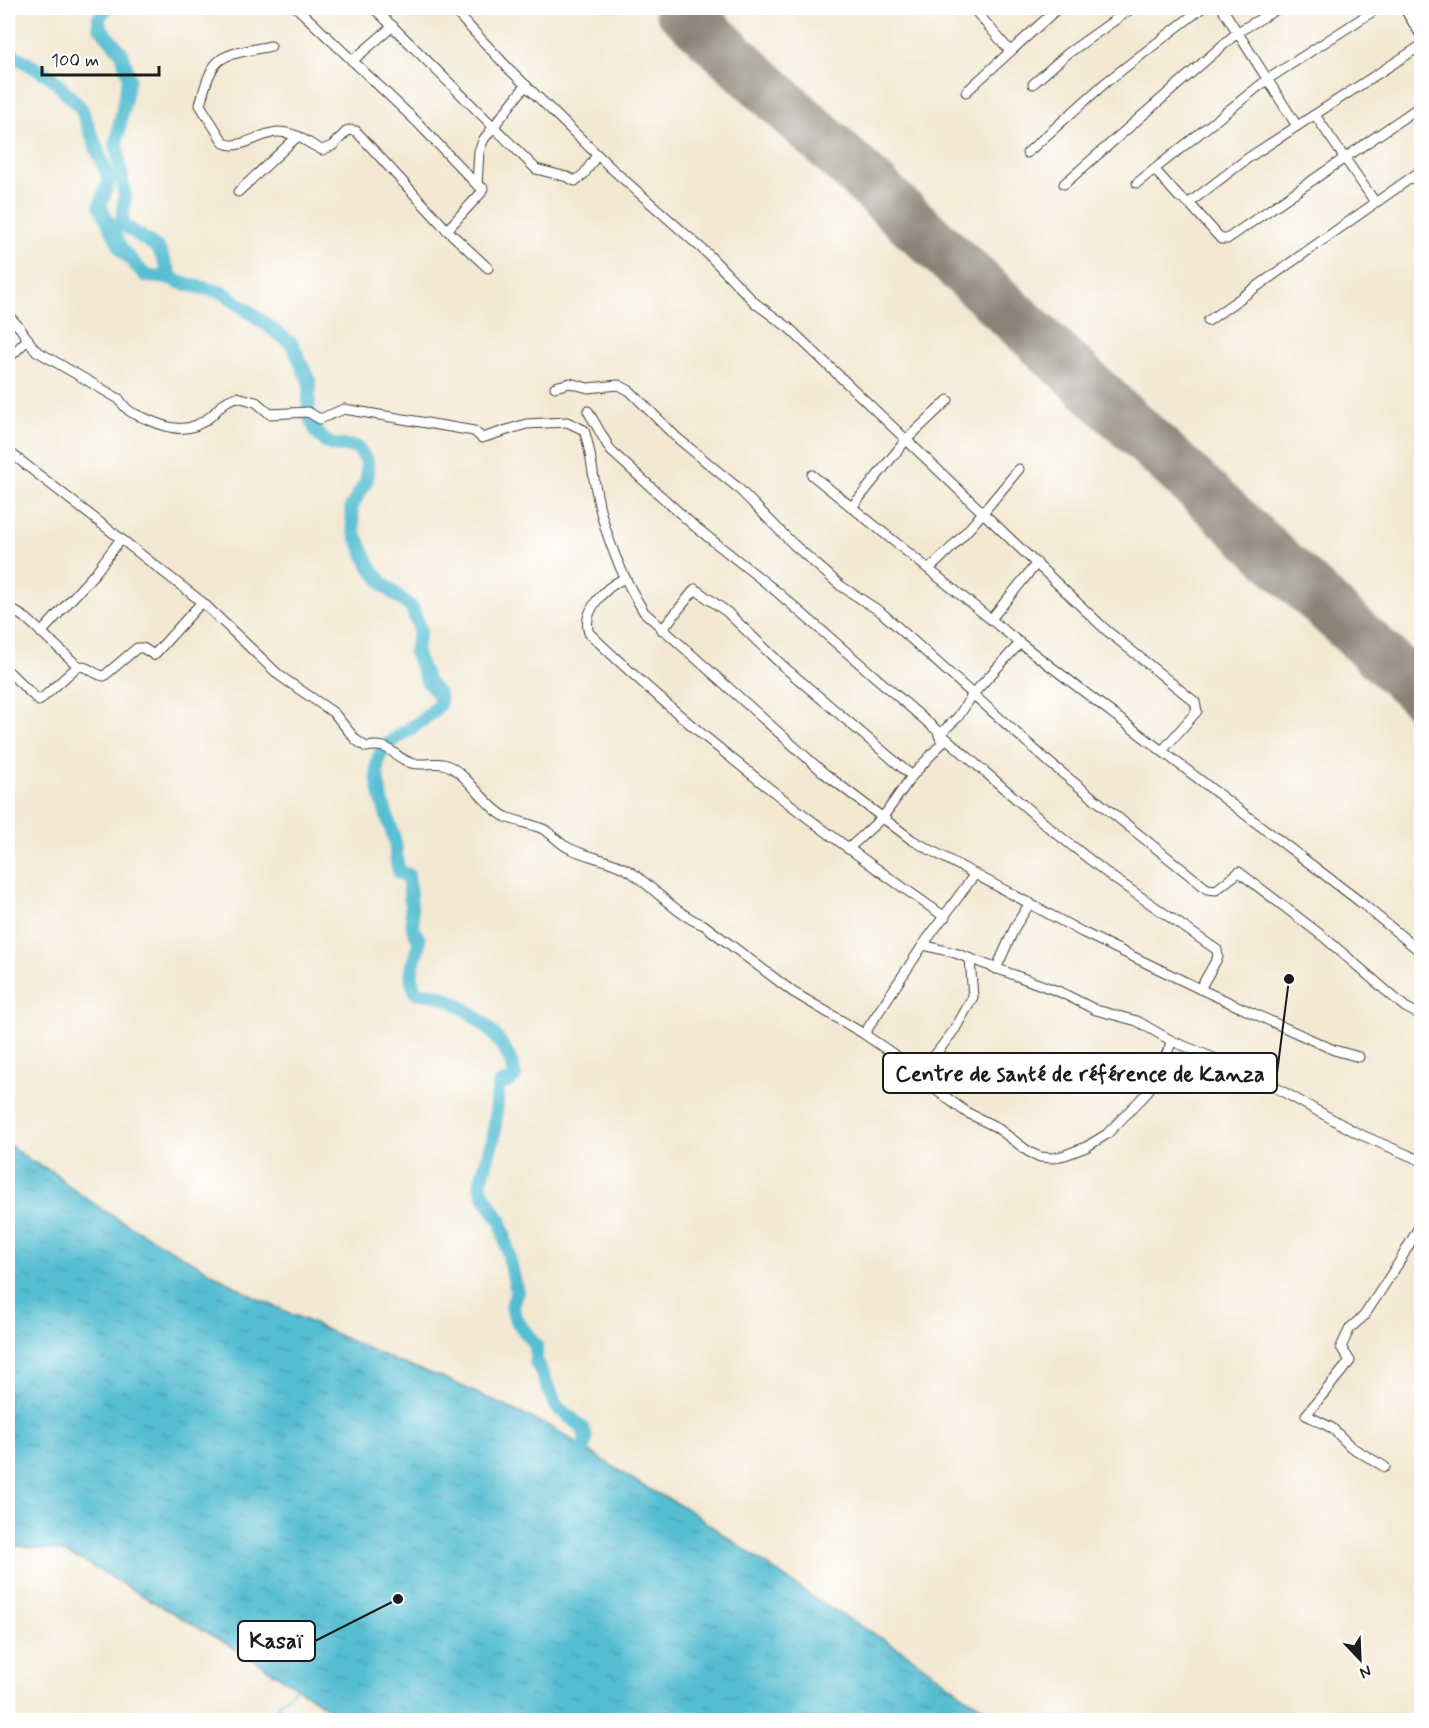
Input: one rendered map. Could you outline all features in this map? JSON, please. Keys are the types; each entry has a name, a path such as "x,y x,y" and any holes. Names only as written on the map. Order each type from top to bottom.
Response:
{"street":[{"path":"297,8 417,122 477,185 483,188 447,230"},
{"path":"374,8 542,173 567,177 574,181 584,174 597,155"},
{"path":"452,8 597,155 709,255 755,303 789,328 1106,630 1195,702 1197,711 1162,751"},
{"path":"973,8 1009,50"},
{"path":"966,92 1009,50 1058,8"},
{"path":"1033,84 1067,54 1132,8"},
{"path":"1028,153 1105,83 1202,8"},
{"path":"1222,8 1297,126"},
{"path":"1064,184 1147,109 1238,32 1279,8"},
{"path":"1137,183 1268,79 1378,8"},
{"path":"1404,8 1422,37"},
{"path":"352,62 393,26"},
{"path":"1189,203 1225,174 1422,45"},
{"path":"271,46 219,59 208,75 201,105 227,146 271,132 298,136 322,150 332,146 348,130 356,131 447,230 488,268"},
{"path":"477,185 479,151 494,125 526,84"},
{"path":"1155,170 1221,239 1227,239 1344,156 1422,105"},
{"path":"1315,115 1375,202"},
{"path":"238,192 298,136"},
{"path":"1208,321 1422,170"},
{"path":"8,315 35,351 119,399 127,412 171,429 190,428 212,415 218,405 237,397 256,402 270,414 308,412 320,419 344,409 474,431 483,438 526,424 567,422 584,430 591,449 596,490 607,539 623,579 644,612 824,773 912,840 975,874 1200,989 1334,1050 1359,1057"},
{"path":"8,359 28,339"},
{"path":"555,387 570,383 588,388 619,385 630,391 676,437 737,487 793,544 841,586 881,612 1051,764 1207,889 1216,890 1239,872 1325,938 1406,1007 1422,1016"},
{"path":"852,507 906,440 948,400"},
{"path":"588,411 610,451 637,477 793,606 939,735 1086,857 1217,951 1218,957 1200,989"},
{"path":"8,451 202,602 280,676 334,713 356,740 366,747 380,745 394,750 409,762 444,764 470,783 479,795 505,816 544,830 567,847 618,864 665,897 688,919 704,925 793,992 864,1034 921,1073 936,1090 966,1112 996,1127 1029,1152 1053,1158 1086,1147 1107,1134 1133,1108 1156,1079 1172,1041"},
{"path":"929,569 963,539 981,512 1019,470"},
{"path":"813,475 1020,643 1359,901 1422,953"},
{"path":"41,633 96,573 120,540"},
{"path":"991,619 1037,563"},
{"path":"623,579 607,586 593,607 587,623 589,633 662,701 848,849 945,917"},
{"path":"662,630 695,589 700,595 727,612 783,666 826,700 912,776"},
{"path":"8,607 27,619 78,666 87,666 97,674 104,676 137,648 142,648 154,655 202,602"},
{"path":"939,735 968,705 973,694 1020,643"},
{"path":"8,671 39,701 78,666"},
{"path":"848,849 883,817 912,776 942,742 939,735"},
{"path":"864,1034 922,945 975,874"},
{"path":"996,969 1016,925 1030,903"},
{"path":"922,945 1060,992 1096,1010 1137,1021 1172,1041 1216,1057 1357,1133 1422,1161"},
{"path":"921,1073 955,1029 973,997 970,960"},
{"path":"1385,1467 1351,1447 1332,1428 1306,1415 1350,1362 1341,1347 1350,1328 1364,1316 1422,1222"}],"water":[{"path":"8,1144 34,1163 54,1172 67,1185 111,1215 254,1297 398,1362 444,1378 553,1428 643,1486 684,1507 814,1598 909,1655 969,1699 1007,1720 344,1720 282,1677 87,1563 60,1551 8,1545"}],"waterway":[{"path":"106,8 99,18 99,26 122,53 129,77 116,144 125,197 122,219 125,226 158,248 172,278 178,282 224,293 292,344 310,383 308,412 316,432 333,445 357,447 367,461 367,480 351,507 354,531 370,567 385,586 412,608 420,630 415,652 427,681 439,695 440,702 423,720 387,745 380,754 377,765 377,778 395,842 398,869 400,873 408,875 413,928 419,940 412,973 413,985 416,992 440,996 465,1009 497,1038 511,1063 515,1076 510,1081 500,1084 498,1089 494,1136 480,1184 485,1198 501,1222 517,1292 512,1306 516,1320 536,1346 536,1361 557,1407 582,1427 586,1438 580,1463"},
{"path":"8,52 51,77 81,108 109,180 100,206 122,250 146,276 172,278"},
{"path":"278,1720 279,1703 300,1685"}],"runway":[{"path":"680,8 1422,694"}],"place":[{"name":"Centre de santé de référence de Kanza","path":"1289,979"},
{"name":"Kasaï","path":"398,1599"}]}
